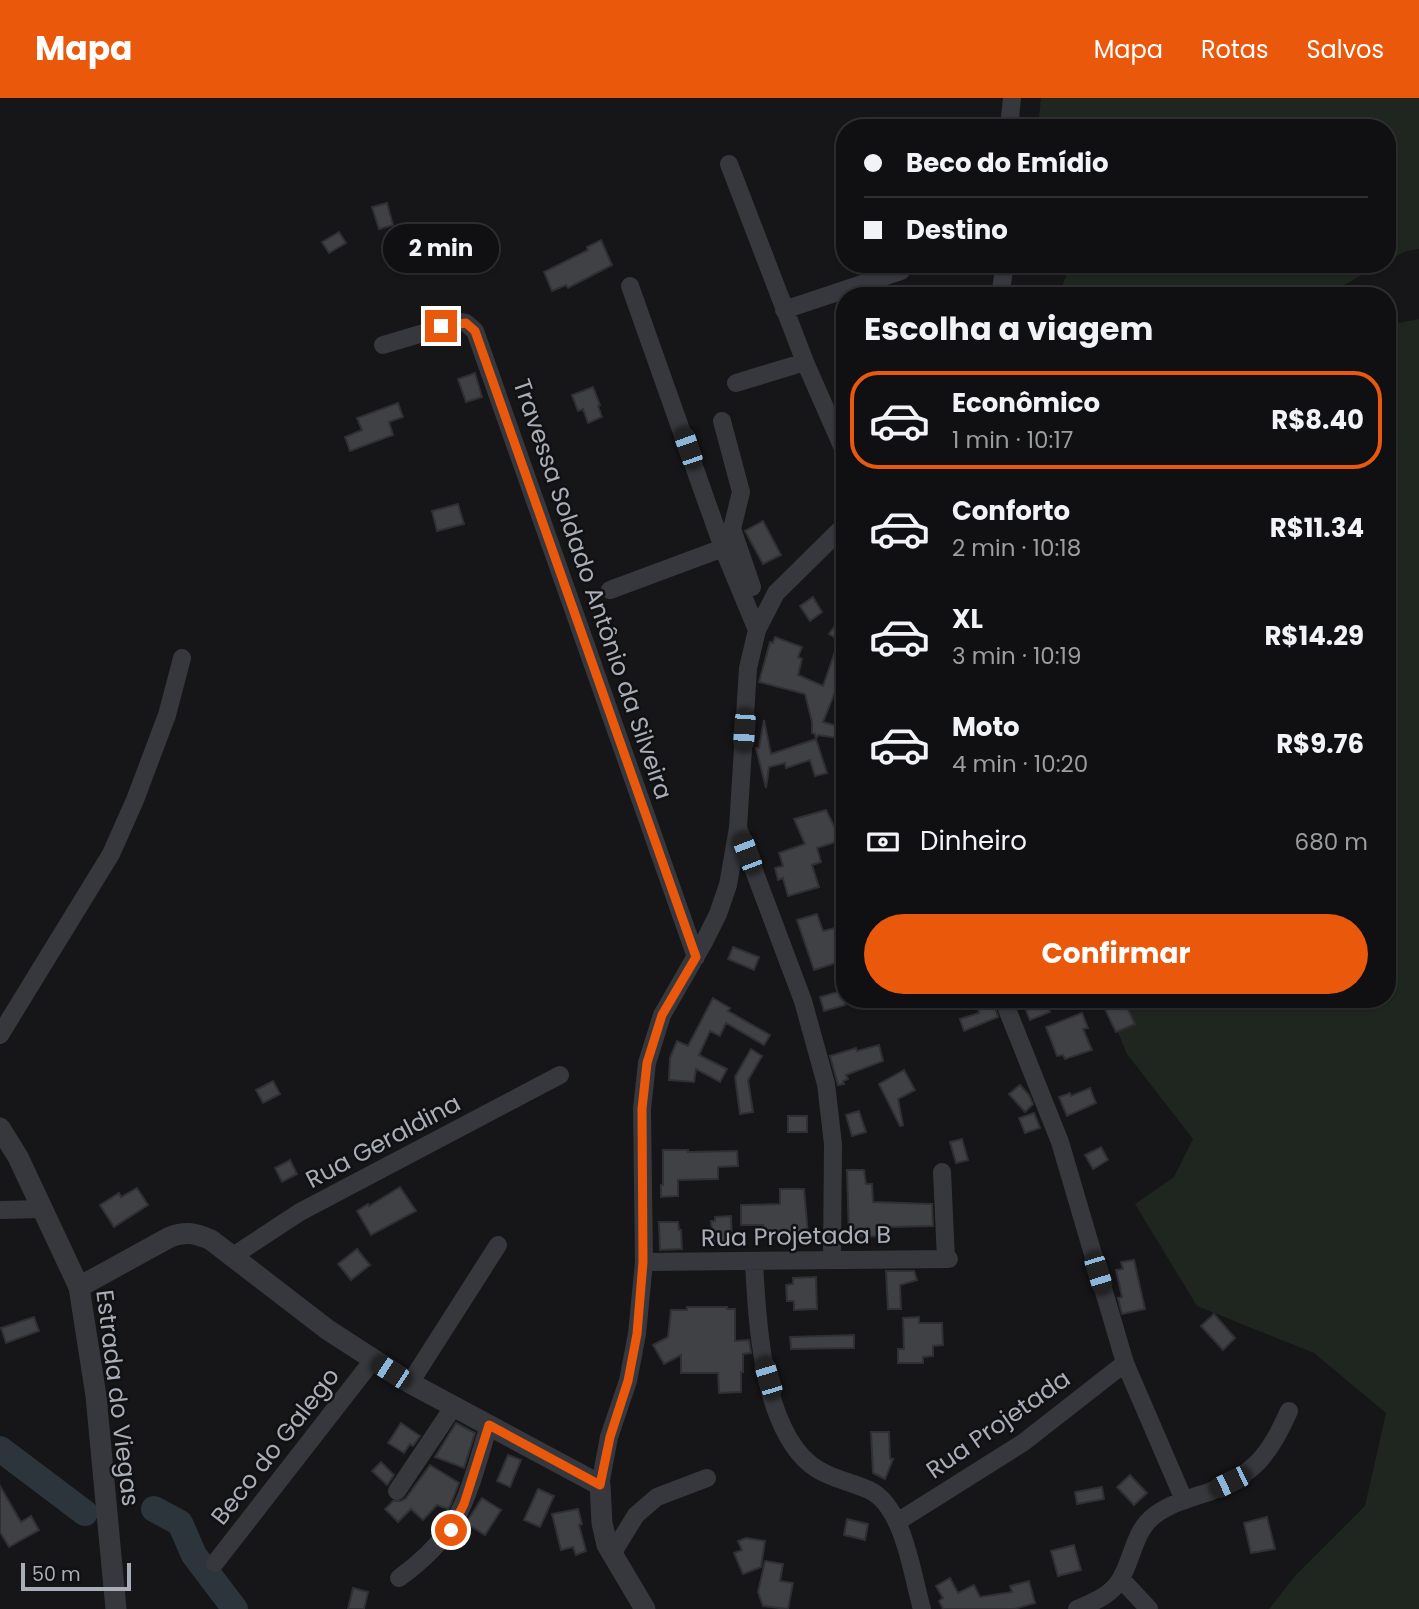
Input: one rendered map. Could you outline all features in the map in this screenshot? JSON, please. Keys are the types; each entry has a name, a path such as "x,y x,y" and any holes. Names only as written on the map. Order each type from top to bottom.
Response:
{"street":[{"path":"1010,119 1012,98"},
{"path":"729,164 784,310 836,433"},
{"path":"853,287 895,273"},
{"path":"630,286 723,548 760,623"},
{"path":"784,310 836,293"},
{"name":"Travessa Soldado Antônio da Silveira","path":"383,345 460,322 466,323 475,331 696,957"},
{"path":"736,383 805,362"},
{"path":"722,421 741,492 732,529 760,623"},
{"path":"645,1609 612,1554 604,1533 600,1485 610,1437 628,1381 637,1334 643,1262 642,1109 647,1063 662,1015 718,914 728,885 738,828 748,668 760,623 776,593 836,534"},
{"path":"610,590 723,548"},
{"path":"0,1035 111,854 167,715 181,658"},
{"path":"738,828 803,1001 827,1084 833,1144 832,1260"},
{"path":"1007,1008 1060,1142 1125,1363 1184,1500"},
{"name":"Rua Geraldina","path":"233,1256 300,1212 560,1075"},
{"name":"Estrada do Viegas","path":"0,1128 18,1157 79,1287 96,1396 116,1609"},
{"name":"Rua Projetada B","path":"643,1262 947,1259 942,1172"},
{"path":"0,1210 43,1209"},
{"path":"79,1287 170,1237 184,1232 196,1233 211,1240 328,1330 373,1360 410,1383 600,1485"},
{"path":"410,1383 498,1245"},
{"path":"754,1262 762,1358 780,1418 794,1445 810,1464 827,1475 870,1491 890,1507 897,1522 922,1609"},
{"name":"Beco do Galego","path":"215,1563 373,1360"},
{"name":"Rua Projetada","path":"897,1522 1024,1442 1125,1363"},
{"path":"397,1491 454,1406"},
{"path":"1077,1609 1104,1597 1121,1579 1144,1527 1155,1515 1249,1472 1264,1458 1289,1412"},
{"path":"399,1578 424,1560 451,1530 464,1504 489,1425"},
{"path":"612,1554 636,1515 657,1497 707,1478"},
{"path":"1121,1579 1149,1609"}],"shaded area":[{"path":"1041,98 1419,98 1419,249 1406,251 1396,257 1396,119 1039,119"},
{"path":"1067,273 1365,273 1341,287 1062,287"},
{"path":"1419,319 1419,1609 1269,1609 1295,1576 1365,1506 1386,1413 1314,1353 1197,1306 1135,1204 1174,1177 1193,1139 1127,1054 1108,1008 1396,1008 1396,323"}],"building":[{"path":"387,203 393,225 379,229 372,207"},
{"path":"339,232 346,243 329,253 322,242"},
{"path":"601,240 612,265 568,288 566,285 552,291 544,272 588,250 587,247"},
{"path":"475,373 482,397 466,402 458,379"},
{"path":"593,387 602,417 588,423 583,409 578,411 572,395"},
{"path":"398,403 403,417 389,422 393,435 350,451 345,437 362,430 357,418"},
{"path":"458,504 464,524 437,531 432,511"},
{"path":"763,521 781,555 763,564 745,531"},
{"path":"813,597 822,612 810,621 800,606"},
{"path":"836,624 836,638 829,634"},
{"path":"775,637 802,647 798,657 802,659 798,675 823,686 836,649 836,690 823,722 836,726 836,738 818,735 816,739 812,733 805,694 759,682 770,642 773,643"},
{"path":"764,720 771,754 816,739 827,773 815,776 810,760 786,768 785,763 769,767 766,788 756,748 759,748"},
{"path":"826,810 834,826 836,825 836,842 817,848 821,862 812,865 819,887 788,896 783,878 778,880 775,868 783,866 779,853 805,844 794,819"},
{"path":"817,914 823,931 835,928 836,963 814,970 797,920"},
{"path":"733,947 759,957 754,970 728,959"},
{"path":"836,993 836,1008 824,1011 820,997"},
{"path":"713,998 730,1008 728,1011 770,1035 764,1045 726,1023 720,1036 710,1031 699,1055 727,1069 720,1082 696,1069 694,1082 669,1080 670,1058 677,1041 688,1046"},
{"path":"978,1008 995,1008 998,1017 964,1031 960,1019 979,1013"},
{"path":"1025,1008 1049,1008 1050,1012 1030,1020"},
{"path":"1104,1008 1127,1008 1135,1024 1116,1032"},
{"path":"1082,1013 1088,1028 1083,1029 1092,1050 1065,1059 1063,1055 1057,1056 1046,1027"},
{"path":"879,1045 883,1061 846,1075 848,1079 843,1081 844,1084 838,1085 830,1056 856,1048 857,1051"},
{"path":"751,1049 762,1056 748,1080 753,1112 740,1114 735,1077"},
{"path":"904,1070 915,1090 898,1099 903,1125 900,1126 879,1084"},
{"path":"273,1081 280,1094 263,1103 256,1090"},
{"path":"1020,1085 1033,1104 1025,1112 1009,1094"},
{"path":"1090,1088 1096,1103 1067,1116 1059,1097 1070,1093 1071,1096"},
{"path":"859,1111 866,1132 852,1136 846,1115"},
{"path":"1034,1113 1040,1128 1025,1133 1019,1118"},
{"path":"788,1116 807,1116 807,1132 788,1132"},
{"path":"962,1139 968,1160 956,1163 950,1142"},
{"path":"1101,1147 1108,1160 1093,1169 1085,1155"},
{"path":"663,1150 737,1151 738,1166 718,1167 718,1179 678,1180 678,1196 661,1197"},
{"path":"290,1160 297,1174 282,1182 275,1168"},
{"path":"847,1170 864,1170 866,1184 872,1184 873,1202 932,1204 933,1226 890,1227 890,1236 849,1237"},
{"path":"400,1187 416,1211 371,1235 357,1211"},
{"path":"137,1188 148,1205 114,1227 100,1205 119,1193 121,1197"},
{"path":"780,1189 804,1189 808,1234 763,1238 763,1225 741,1225 741,1205 780,1204"},
{"path":"731,1216 732,1244 713,1245 711,1221 715,1221 715,1217"},
{"path":"659,1222 678,1222 682,1249 660,1250"},
{"path":"357,1249 370,1265 351,1280 338,1264"},
{"path":"1134,1260 1145,1309 1122,1314 1118,1298 1122,1297 1116,1270 1123,1269 1121,1262"},
{"path":"886,1271 914,1271 917,1280 900,1285 901,1309 888,1309"},
{"path":"816,1277 817,1309 794,1310 794,1301 787,1301 786,1285 793,1284 793,1278"},
{"path":"687,1307 735,1309 735,1341 749,1340 751,1353 743,1354 741,1392 719,1393 718,1373 681,1373 681,1355 664,1364 653,1345 668,1337 671,1310 687,1310"},
{"path":"1214,1314 1235,1338 1223,1350 1201,1326"},
{"path":"34,1317 39,1331 6,1343 1,1328"},
{"path":"919,1317 919,1323 942,1323 943,1345 933,1346 933,1356 923,1357 923,1363 898,1363 898,1349 904,1349 903,1318"},
{"path":"854,1335 854,1348 791,1349 790,1337"},
{"path":"401,1423 420,1436 404,1453 388,1443"},
{"path":"456,1423 475,1433 464,1468 435,1457"},
{"path":"871,1432 889,1432 890,1459 893,1459 885,1479 873,1473"},
{"path":"508,1455 521,1460 510,1487 497,1481"},
{"path":"381,1462 394,1475 387,1485 372,1471"},
{"path":"430,1465 459,1483 450,1506 448,1509 437,1505 423,1520 411,1509 398,1522 385,1509 393,1501 406,1498"},
{"path":"1130,1475 1147,1493 1134,1505 1117,1487"},
{"path":"0,1486 21,1522 31,1516 39,1530 9,1547 0,1532"},
{"path":"1102,1487 1104,1499 1077,1504 1075,1492"},
{"path":"538,1489 554,1496 540,1527 524,1520"},
{"path":"482,1498 501,1510 485,1535 466,1523"},
{"path":"578,1509 586,1551 576,1555 573,1547 561,1550 552,1514"},
{"path":"1267,1517 1275,1549 1251,1553 1244,1523"},
{"path":"847,1519 868,1524 865,1540 844,1535"},
{"path":"746,1538 765,1541 761,1567 743,1574 734,1553 742,1550 738,1541"},
{"path":"1074,1545 1081,1570 1058,1576 1051,1551"},
{"path":"765,1561 783,1564 780,1581 793,1583 788,1609 763,1606 758,1592"},
{"path":"950,1578 958,1593 974,1585 980,1597 1012,1592 1010,1586 1029,1581 1035,1603 1014,1609 943,1609 939,1601 943,1598 936,1586"},
{"path":"353,1588 368,1592 364,1609 348,1609"}],"waterway":[{"path":"0,1449 85,1513"},
{"path":"154,1509 180,1523 194,1555 235,1609"}],"route":[{"path":"441,326 460,322 466,323 475,331 696,957 662,1015 647,1063 642,1109 643,1262 637,1334 628,1381 610,1437 600,1485 489,1425 464,1504 451,1530"}]}
